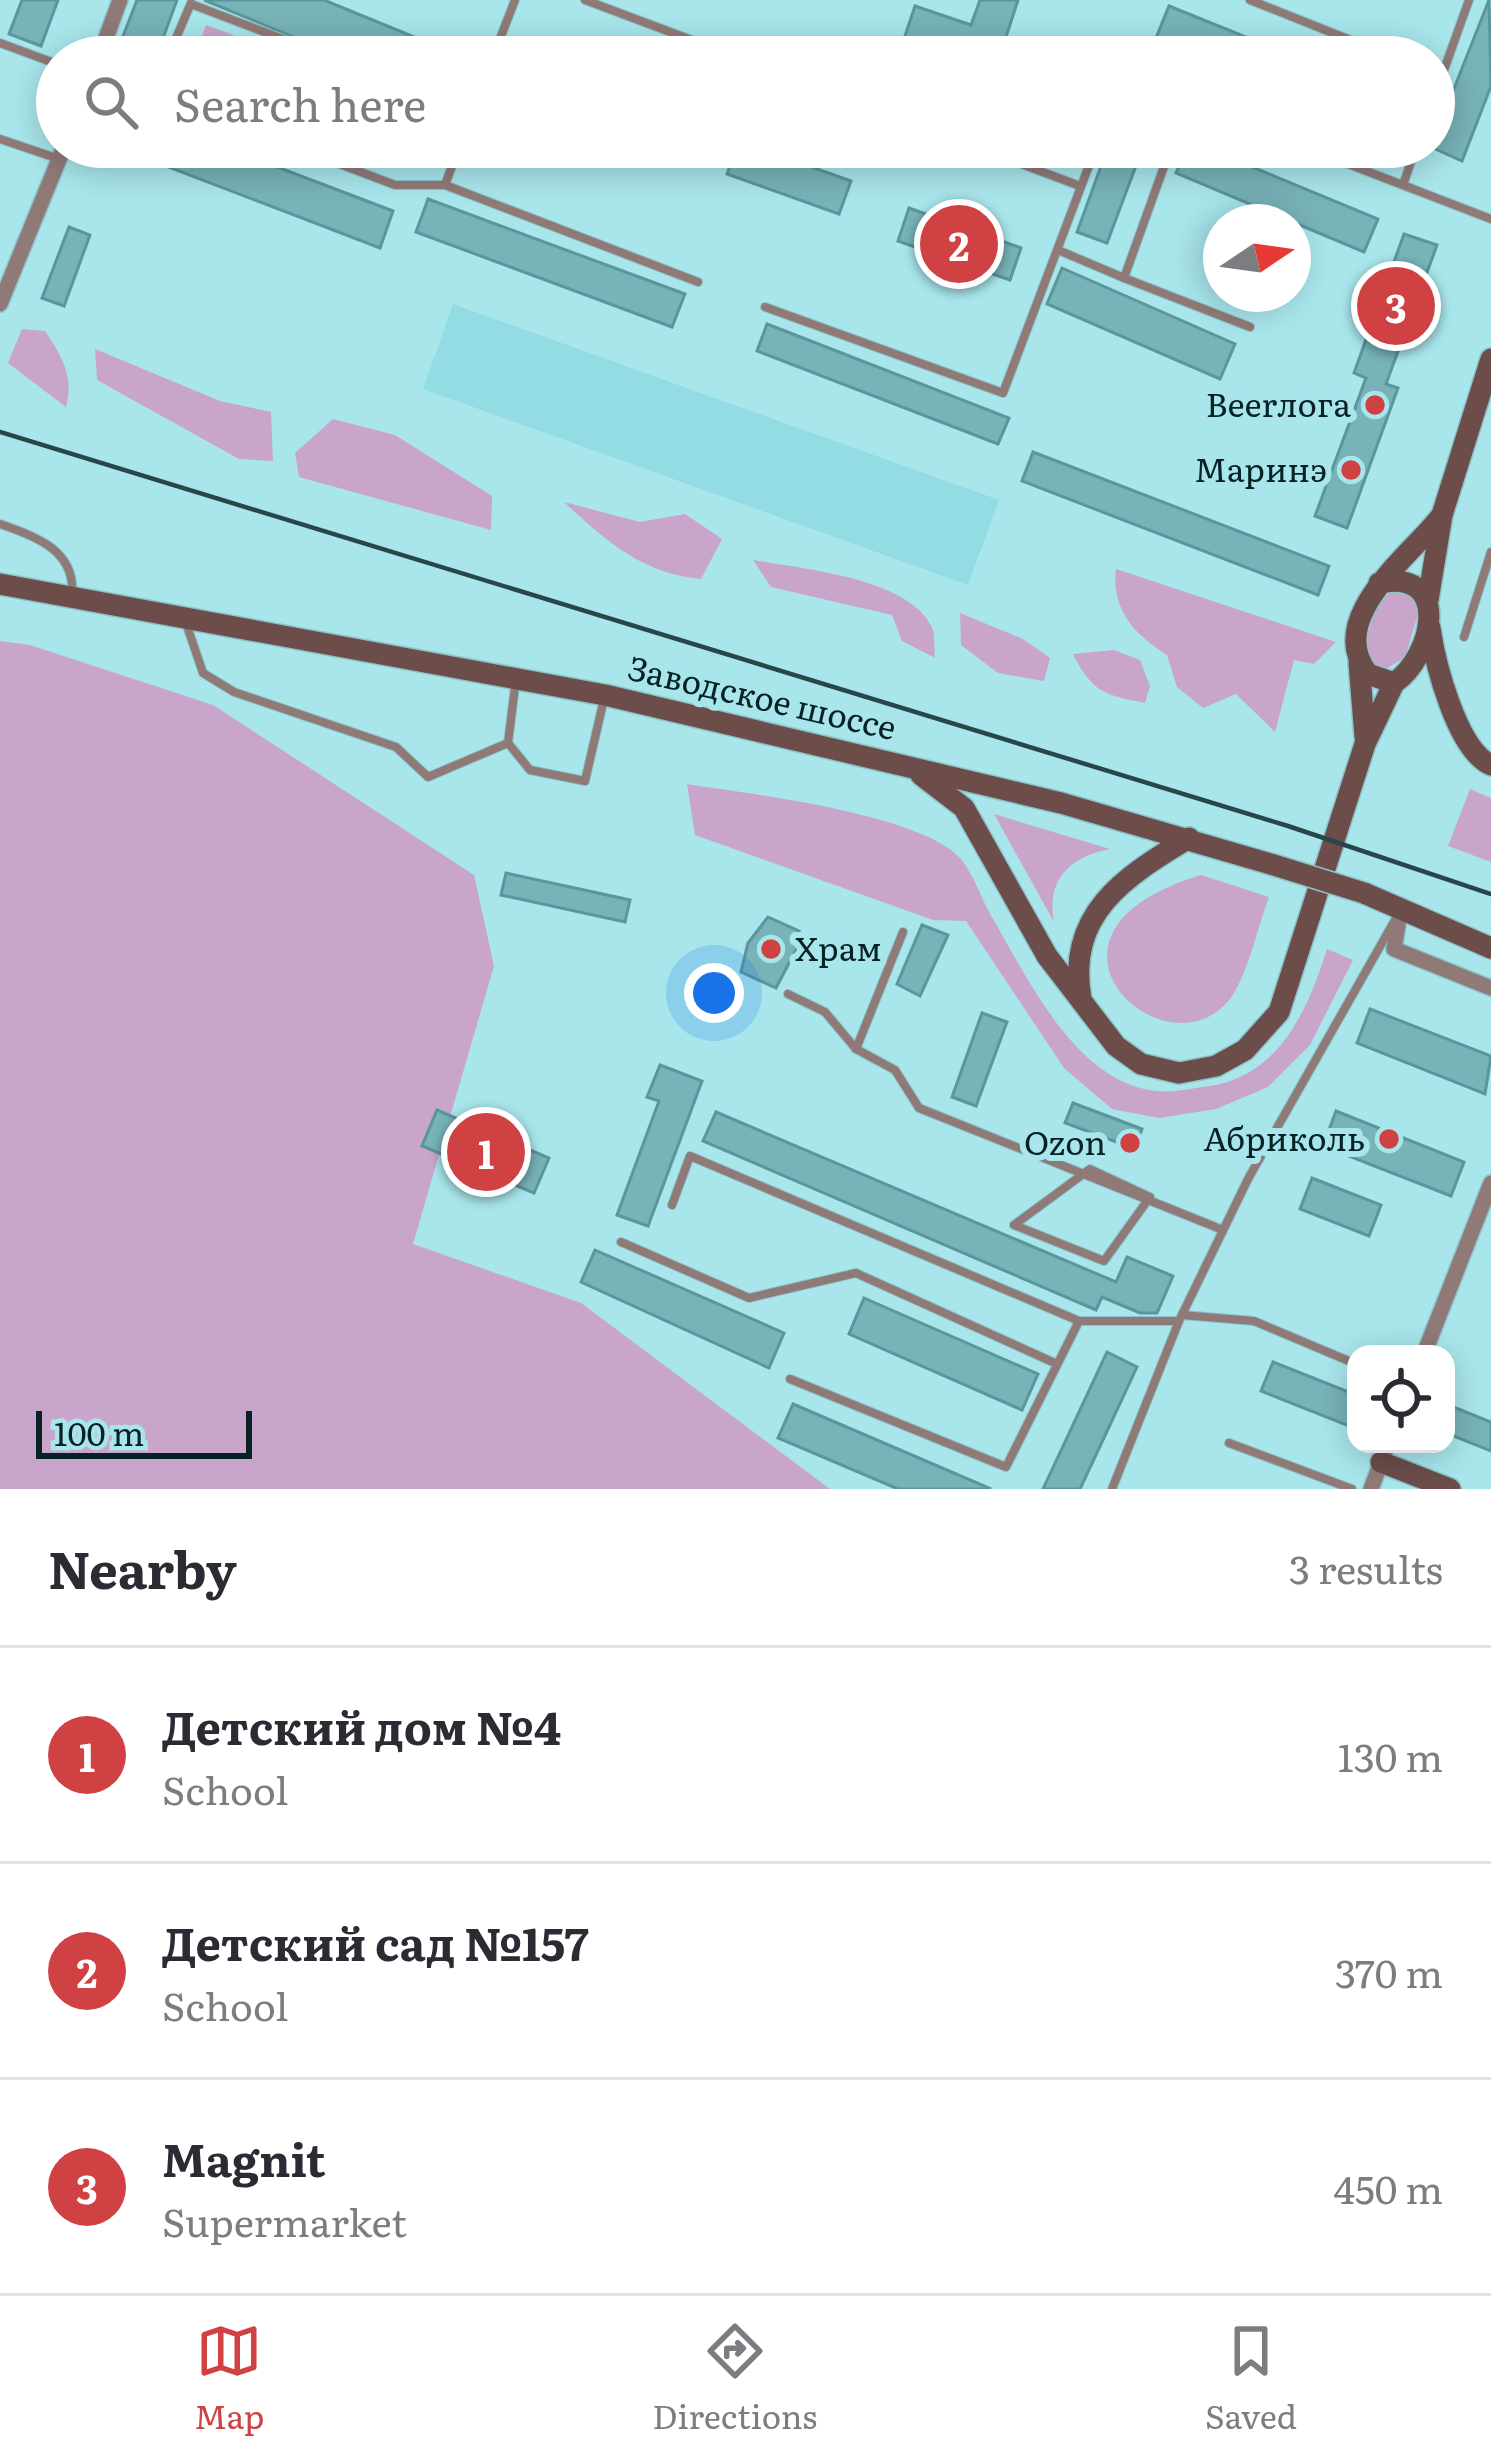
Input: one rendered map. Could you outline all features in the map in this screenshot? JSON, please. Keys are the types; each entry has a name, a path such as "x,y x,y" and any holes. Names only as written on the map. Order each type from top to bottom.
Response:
{"street":[{"path":"107,36 121,0"},
{"path":"0,304 56,168"},
{"path":"910,767 964,808 1047,956 1116,1046 1141,1064 1179,1072 1216,1066 1245,1050 1279,1012 1365,744 1394,682 1417,658 1442,515 1491,359"},
{"path":"1365,744 1356,635 1379,583 1442,515"},
{"path":"1379,583 1399,579 1416,585 1428,611 1443,689"},
{"name":"Заводское шоссе","path":"0,584 605,695 910,767 1189,838 1364,893 1400,913 1491,948"},
{"path":"1417,658 1443,689 1478,760 1491,765"},
{"path":"1359,663 1368,674 1394,682"},
{"path":"1082,1005 1076,972 1080,940 1095,908 1130,874 1189,838"},
{"path":"1400,913 1394,949 1491,988"},
{"path":"1428,1345 1491,1183"},
{"path":"1371,1489 1385,1453 1450,1489"}],"lane":[{"path":"502,36 515,0"},
{"path":"585,0 681,36"},
{"path":"1250,0 1340,36"},
{"path":"1454,36 1469,0"},
{"path":"177,36 192,2 277,36"},
{"path":"0,43 36,56"},
{"path":"0,139 36,147"},
{"path":"350,168 394,185 445,185 698,282"},
{"path":"445,185 451,168"},
{"path":"1032,168 1080,186"},
{"path":"765,307 1004,393 1087,168"},
{"path":"1124,278 1164,168"},
{"path":"1359,168 1491,219"},
{"path":"1403,185 1409,168"},
{"path":"1058,250 1250,327"},
{"path":"0,524 31,535 62,556 74,575 71,598"},
{"path":"1464,638 1491,552"},
{"path":"185,615 203,673 234,692 396,747 428,777 508,742"},
{"path":"516,678 508,742 530,770 585,781 605,695"},
{"path":"1112,1489 1180,1318 1223,1230 1400,913"},
{"path":"856,1049 903,932"},
{"path":"788,994 825,1012 856,1049 896,1070 919,1108 1223,1230"},
{"path":"672,1205 690,1156 1078,1321 1254,1322 1347,1360"},
{"path":"1090,1169 1150,1197 1145,1202 1104,1261 1014,1225 1090,1169"},
{"path":"621,1242 749,1298 856,1274 1057,1364"},
{"path":"790,1379 1006,1467 1078,1321"},
{"path":"1229,1443 1352,1489"}],"shaded area":[{"path":"206,25 236,36 202,36"},
{"path":"453,304 999,500 968,585 423,389"},
{"path":"22,329 45,331 57,349 67,376 66,407 8,363"},
{"path":"95,349 220,401 271,412 273,461 239,459 97,380"},
{"path":"333,419 395,435 492,496 491,530 299,477 295,453"},
{"path":"564,502 640,522 685,514 722,539 701,579 680,576 626,553"},
{"path":"753,560 854,579 903,598 933,630 935,658 902,641 892,615 771,587"},
{"path":"1116,569 1336,642 1314,664 1294,660 1275,732 1236,694 1203,708 1177,687 1167,655 1135,630 1122,609"},
{"path":"1396,589 1415,598 1419,611 1405,657 1383,671 1372,666 1368,635 1375,612"},
{"path":"960,613 1023,639 1050,658 1044,681 998,673 961,645"},
{"path":"0,641 30,645 213,705 474,875 494,966 413,1244 581,1303 830,1489 0,1489"},
{"path":"1114,650 1140,660 1150,686 1145,703 1101,690 1086,677 1073,654"},
{"path":"687,784 870,817 936,841 958,856 968,870 1058,1025 1102,1069 1128,1084 1156,1091 1183,1090 1234,1080 1255,1069 1273,1054 1301,1015 1327,949 1353,960 1310,1045 1268,1087 1216,1109 1159,1118 1112,1109 1064,1068 966,921 933,920 695,835"},
{"path":"1470,789 1491,798 1491,862 1448,846"},
{"path":"994,814 1110,849 1083,858 1064,872 1054,894 1054,922"},
{"path":"1201,875 1269,897 1234,993 1207,1017 1176,1023 1145,1013 1120,992 1108,963 1113,932 1142,901"}],"building":[{"path":"22,0 58,0 45,36 36,36 36,44 9,34"},
{"path":"137,0 177,0 164,36 123,36"},
{"path":"204,0 324,0 412,36 291,36"},
{"path":"980,0 1018,0 1006,36 905,36 915,6 971,25"},
{"path":"1489,0 1491,86 1462,161 1455,158 1455,86"},
{"path":"1169,6 1243,36 1157,36"},
{"path":"171,168 280,168 393,211 380,248"},
{"path":"729,168 814,168 851,181 839,214 727,174"},
{"path":"1100,168 1135,168 1107,243 1077,232"},
{"path":"1178,168 1255,168 1378,219 1364,252 1311,230 1311,204 1250,204 1176,173"},
{"path":"428,199 685,294 672,327 416,232"},
{"path":"909,208 1021,248 1010,280 898,241"},
{"path":"69,227 90,235 64,306 42,298"},
{"path":"1404,234 1437,245 1386,384 1398,388 1347,528 1315,516 1366,378 1354,373"},
{"path":"1062,268 1235,344 1220,379 1047,304"},
{"path":"767,324 1009,418 998,444 757,351"},
{"path":"1033,452 1329,566 1318,595 1022,481"},
{"path":"506,873 630,900 625,922 501,895"},
{"name":"Храм","path":"768,917 799,931 795,939 800,942 776,988 741,972 748,943"},
{"path":"922,925 948,935 920,996 897,984"},
{"path":"1370,1009 1491,1056 1485,1094 1357,1043"},
{"path":"982,1013 1007,1022 976,1106 952,1097"},
{"path":"660,1065 702,1081 648,1226 617,1215 659,1101 647,1097"},
{"path":"1073,1103 1142,1129 1135,1149 1065,1123"},
{"path":"437,1110 549,1158 534,1193 422,1146"},
{"path":"1336,1111 1464,1162 1451,1196 1323,1146"},
{"path":"716,1112 1116,1282 1127,1257 1173,1276 1157,1313 1140,1313 1102,1297 1096,1310 703,1141"},
{"path":"1312,1178 1381,1205 1369,1236 1300,1209"},
{"path":"595,1250 784,1333 769,1368 581,1282"},
{"path":"864,1298 1038,1374 1022,1410 849,1334"},
{"path":"1107,1352 1137,1367 1102,1442 1080,1489 1043,1489"},
{"path":"1273,1362 1347,1391 1347,1425 1261,1391"},
{"path":"793,1404 991,1489 898,1489 778,1438"},
{"path":"1455,1408 1491,1422 1491,1451 1455,1437"}],"railway":[{"path":"0,432 1288,826 1491,894"}],"place":[{"name":"Детский сад №157","path":"959,244"},
{"name":"Magnit","path":"1396,306"},
{"name":"Beerлога","path":"1375,405"},
{"name":"Маринэ","path":"1351,470"},
{"name":"Храм","path":"771,949"},
{"name":"Абриколь","path":"1389,1139"},
{"name":"Ozon","path":"1130,1143"},
{"name":"Детский дом №4","path":"486,1152"}]}
